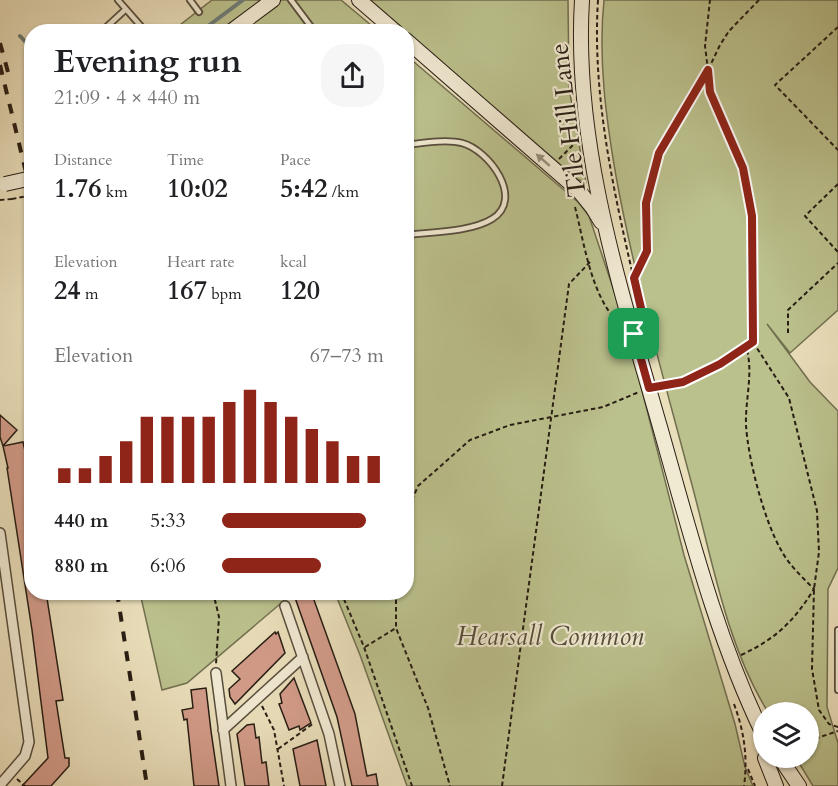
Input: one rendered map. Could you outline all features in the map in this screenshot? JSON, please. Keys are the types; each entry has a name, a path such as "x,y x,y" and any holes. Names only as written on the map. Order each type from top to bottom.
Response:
{"main road":[{"path":"241,24 273,0"},
{"path":"359,0 387,24"},
{"name":"Tile Hill Lane","path":"582,0 584,92 608,235"},
{"path":"414,47 579,191 592,207 608,235 710,603 730,660 753,713"},
{"path":"3,186 24,180"},
{"path":"769,768 776,786"},
{"path":"779,768 789,786"},
{"path":"787,768 799,786"}],"street":[{"path":"0,533 29,742 25,756 0,785"},
{"path":"285,606 323,716 340,786"},
{"path":"223,730 303,657"},
{"path":"216,673 231,786"}],"lane":[{"path":"118,0 139,24"},
{"path":"190,0 199,12"},
{"path":"291,0 309,24"},
{"path":"110,24 126,9"},
{"path":"414,145 461,142 483,153 495,167 506,202 494,219 478,226 414,234"},
{"path":"838,630 838,690"}],"path":[{"path":"598,0 598,61 606,140 646,330 634,334"},
{"path":"710,0 705,46 710,92 743,168 752,216 753,342 789,398 809,471 817,511 819,552 813,589 812,669 819,710 829,724 838,729"},
{"path":"634,278 647,251 646,203 659,153 729,31 759,0"},
{"path":"838,27 775,85 838,150"},
{"path":"838,184 805,216 838,252"},
{"path":"0,200 24,197"},
{"path":"502,786 569,285 590,262"},
{"path":"788,333 788,310 838,263"},
{"path":"414,495 418,486 470,440 510,425 603,407 649,388 683,382 720,364 753,342"},
{"path":"746,347 749,369 746,425 762,503 780,549 813,589"},
{"path":"730,660 778,635 800,611 813,589"},
{"path":"215,600 219,617 216,673"},
{"path":"344,600 364,647 412,786"},
{"path":"396,600 396,628 428,708 450,786"},
{"path":"364,647 396,628"},
{"path":"258,699 274,730 284,786"},
{"path":"278,749 323,716"},
{"path":"819,737 838,729"},
{"path":"744,786 747,766 755,786"}],"green space":[{"path":"212,0 341,0 370,24 181,24"},
{"path":"370,0 568,0 569,88 586,183 577,179 414,38 414,24 398,24"},
{"path":"604,0 838,0 838,310 790,353 767,324 810,382 838,411 838,568 828,589 827,707 838,743 838,786 813,786 802,768 819,768 819,702 762,702 742,660 722,602 632,254 606,111 602,22"},
{"name":"Hearsall Common","path":"414,62 578,202 589,216 625,324 684,555 735,724 745,767 753,786 407,786 338,600 414,600"},
{"path":"142,600 285,600 187,683 162,690"}],"building":[{"path":"0,415 17,430 3,446 0,437"},
{"path":"23,442 24,446 24,578 8,468 3,446"},
{"path":"27,600 47,600 63,700 56,701 65,758 69,758 69,766 51,786 22,786 48,758"},
{"path":"296,600 314,600 355,714 367,776 376,774 378,786 352,786 337,717"},
{"path":"275,632 276,634 278,632 285,653 235,704 230,697 229,689 240,679 232,671"},
{"path":"294,678 311,723 300,730 299,726 289,730 279,704 282,703 280,694"},
{"path":"206,688 219,786 194,786 187,719 184,720 182,710 193,708 191,690"},
{"path":"254,724 256,738 259,737 262,763 266,762 269,786 245,786 237,734 247,725"},
{"path":"317,740 326,786 300,786 293,749"}],"waterway":[{"path":"211,24 243,0"},
{"path":"20,36 24,40"}],"railway":[{"path":"0,43 8,72"},
{"path":"0,65 24,164"},
{"path":"118,600 147,786"}],"route":[{"path":"708,70 710,92 743,168 752,216 753,342 720,364 683,382 649,388 634,334 646,330 634,278 647,251 646,203 659,153 708,70"}]}
